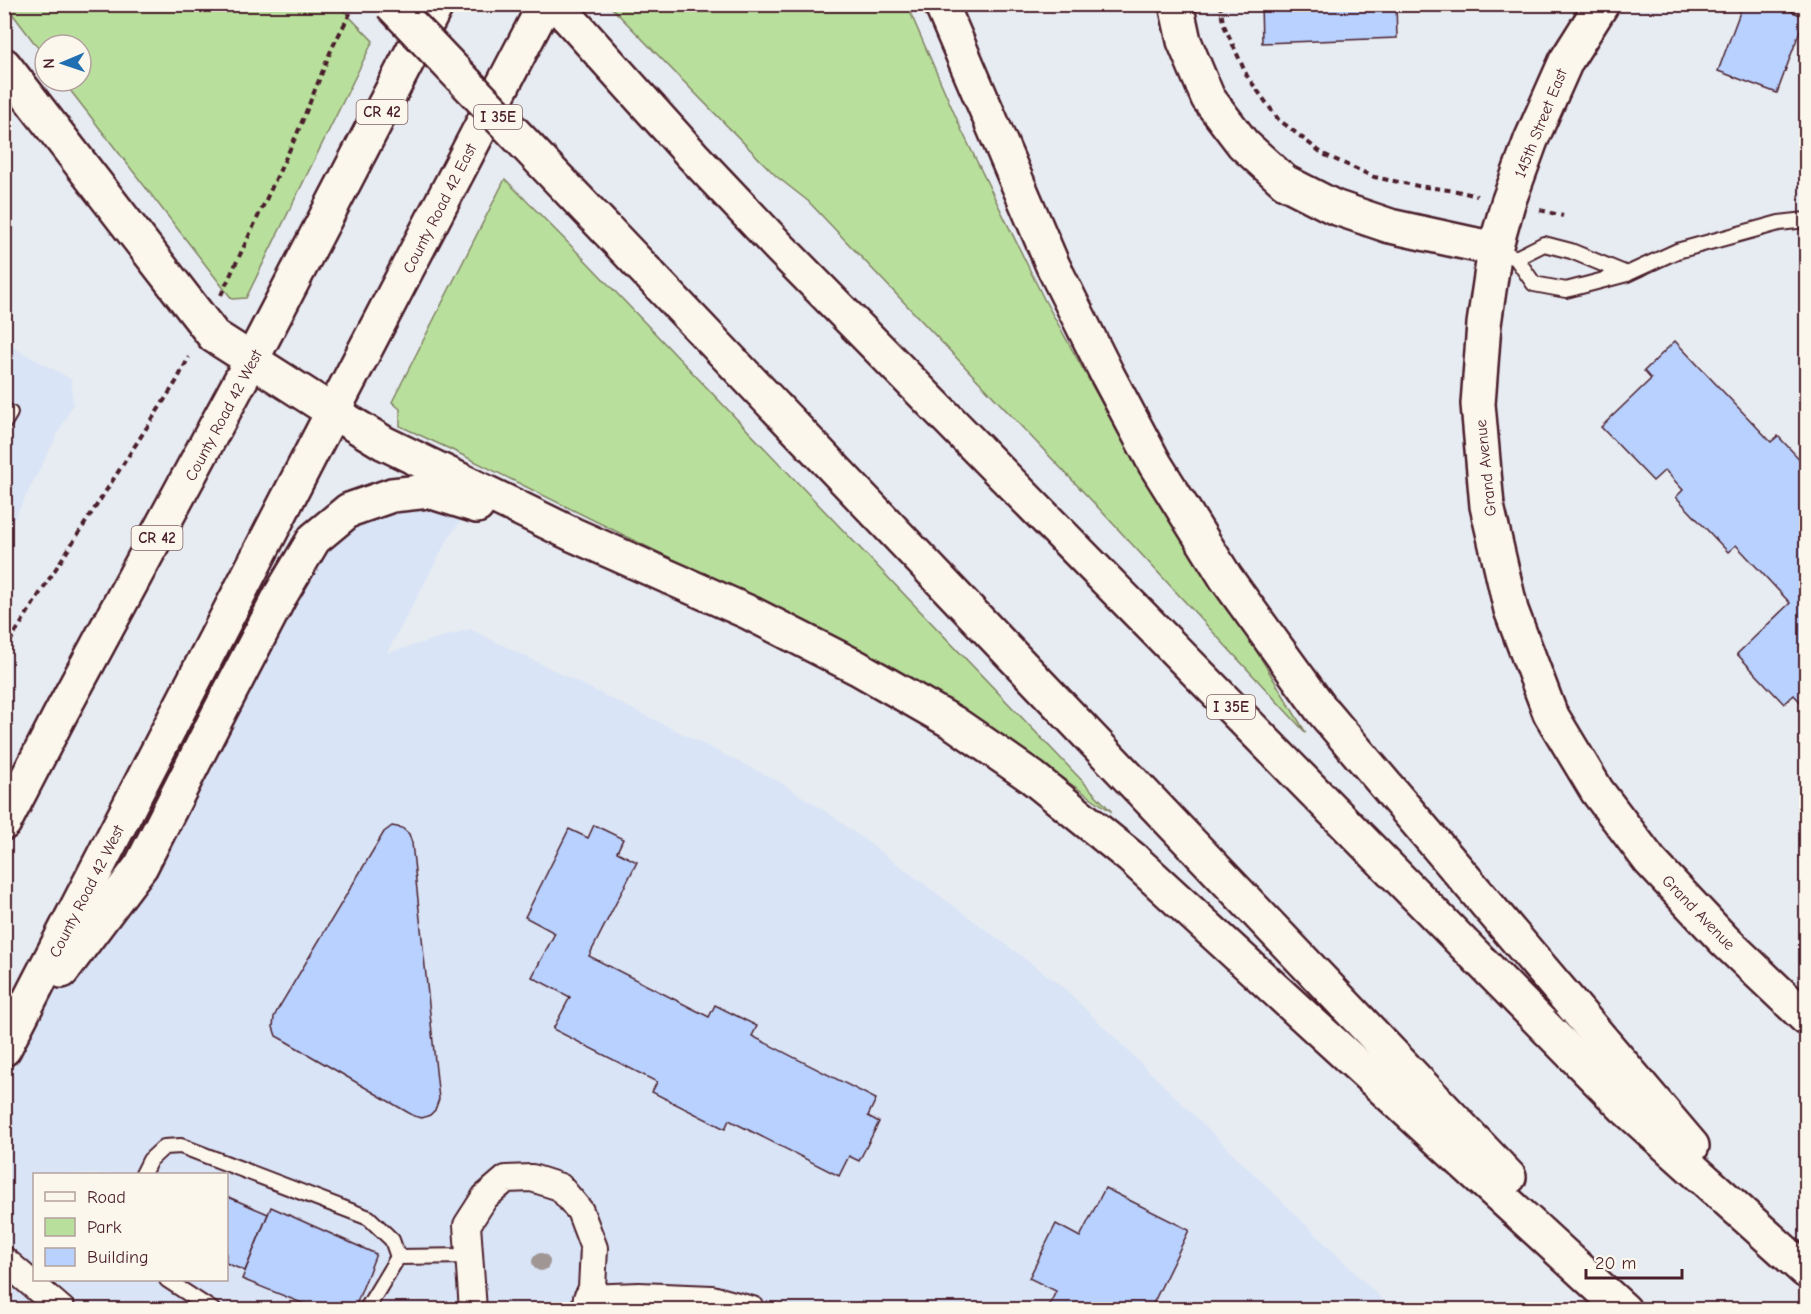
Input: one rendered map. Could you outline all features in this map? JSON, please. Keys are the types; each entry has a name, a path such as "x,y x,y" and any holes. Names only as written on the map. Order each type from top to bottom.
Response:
{"main road":[{"name":"I 35E","path":"391,4 1635,1310"},
{"name":"County Road 42 West","path":"4,823 251,361 437,4"},
{"name":"County Road 42 East","path":"333,412 545,4"},
{"name":"I 35E","path":"556,4 693,156 779,247 1615,1098 1806,1271"},
{"path":"940,4 1053,266 1155,464 1226,578 1321,709 1779,1248"},
{"path":"1176,4 1184,41 1208,98 1243,144 1285,182 1334,207 1390,226 1506,254"},
{"name":"145th Street East","path":"1506,254 1508,203 1531,140 1566,61 1602,4"},
{"path":"4,65 214,336 384,443 574,535 750,613 858,668 954,723 1032,777 1140,866 1624,1310"},
{"name":"Grand Avenue","path":"1506,254 1484,324 1479,404 1487,506 1511,610 1550,713 1597,791 1650,861 1724,940 1806,1018"},
{"name":"County Road 42 West","path":"6,1046 333,412"},
{"path":"6,1046 141,866 254,645 314,539 349,510 392,495 429,491 574,535"},
{"path":"4,776 61,713"}],"street":[{"path":"473,1310 467,1225 485,1197 506,1179 532,1178 560,1187 580,1211 594,1248 592,1288 585,1304"},
{"path":"4,1260 62,1310"},
{"path":"585,1304 639,1296 712,1299 752,1310"}],"lane":[{"path":"1628,274 1571,251 1544,244 1506,254 1534,284 1566,290 1628,274 1677,251 1779,223 1806,220"},
{"path":"144,1173 150,1160 164,1147 181,1146 369,1218 392,1240 398,1257"},
{"path":"398,1257 469,1256"},
{"path":"366,1310 398,1257"},
{"path":"169,1281 213,1310"}],"path":[{"path":"1220,4 1224,23 1247,76 1278,119 1323,154 1374,177 1457,191 1563,216"}],"shaded area":[{"path":"5,343 71,379 73,404 5,537"},
{"path":"472,505 449,537 387,653 470,629 778,781 831,815 1063,987 1392,1309 5,1310 5,1049 141,866 349,510"}],"green space":[{"path":"5,4 338,5 373,41 246,298 232,299 72,93 93,93 93,33 33,33 33,41"},
{"path":"609,5 907,5 962,131 1044,299 1132,457 1242,627 1306,733 1093,502 808,201 776,176"},
{"path":"505,179 1112,812 986,726 843,642 400,426 400,409 392,402"}],"building":[{"path":"1261,4 1396,4 1397,38 1262,43"},
{"path":"1743,4 1782,4 1781,7 1805,17 1777,93 1718,71"},
{"path":"1675,341 1771,442 1778,436 1806,466 1806,708 1794,695 1784,704 1737,654 1790,603 1736,545 1728,552 1676,497 1683,490 1665,470 1653,481 1601,427 1651,379 1644,371"},
{"path":"594,825 623,839 617,852 637,862 589,956 709,1017 715,1005 757,1026 752,1036 876,1099 868,1116 879,1122 859,1161 849,1156 839,1176 729,1120 725,1129 652,1092 657,1082 553,1029 570,997 532,977 555,933 525,917 569,829 588,838"},
{"path":"392,826 402,828 409,834 412,843 439,1099 435,1110 422,1118 414,1116 276,1036 273,1027 278,1009 384,832"},
{"path":"1105,1188 1189,1230 1150,1310 1056,1310 1049,1306 1056,1291 1029,1278 1056,1224 1080,1237"},
{"path":"228,1197 268,1214 245,1271 228,1264"},
{"path":"271,1207 376,1254 354,1310 319,1310 242,1279"}]}
